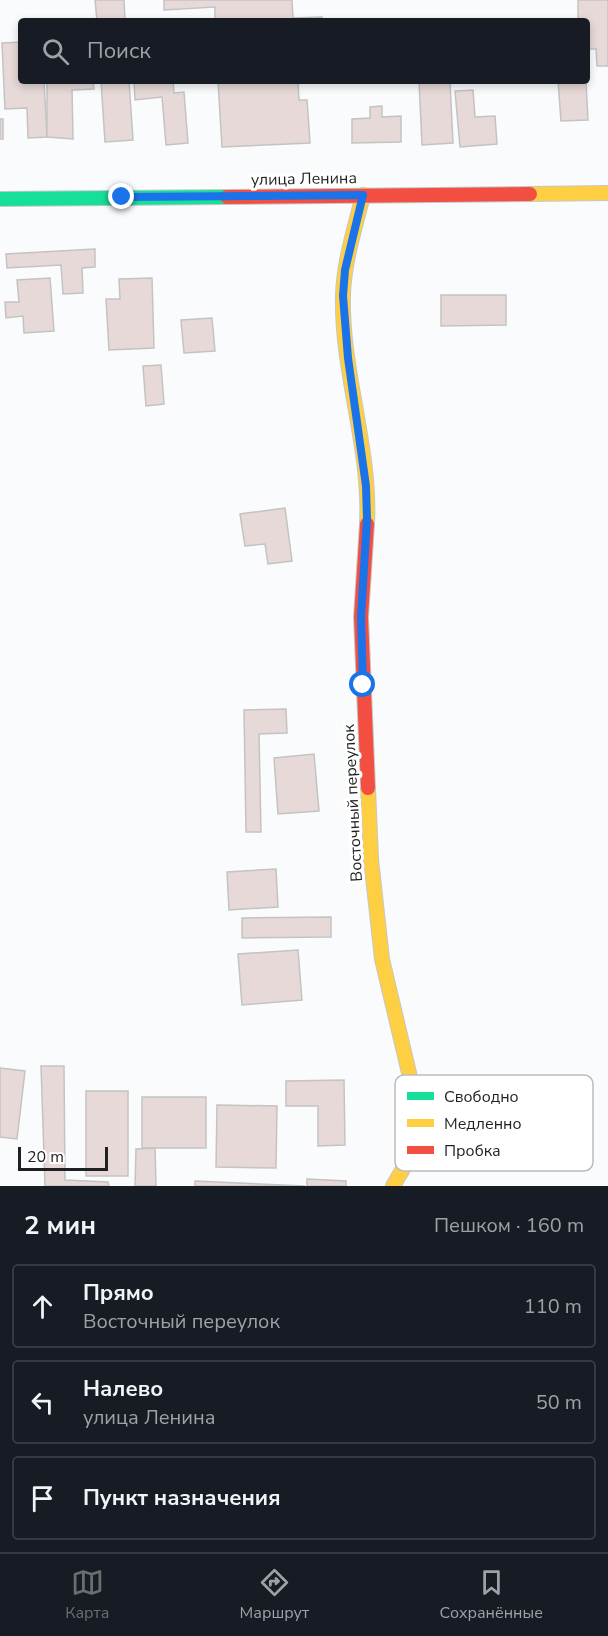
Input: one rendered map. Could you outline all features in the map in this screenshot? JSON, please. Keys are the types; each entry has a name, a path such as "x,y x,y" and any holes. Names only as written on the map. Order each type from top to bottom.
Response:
{"street":[{"name":"улица Ленина","path":"0,199 608,193"},
{"name":"Восточный переулок","path":"363,195 345,270 343,296 348,358 366,496 361,617 371,859 382,959 410,1075"},
{"name":"Восточный переулок","path":"393,1186 402,1171"}],"building":[{"path":"95,0 124,0 125,18 97,18"},
{"path":"164,0 292,0 293,18 215,18 215,7 164,10"},
{"path":"578,0 608,0 608,66 597,66 596,49 590,49 590,18 578,18"},
{"path":"18,42 18,84 44,84 47,137 28,138 27,108 5,109 2,43"},
{"path":"47,84 93,84 94,89 72,90 73,139 47,137"},
{"path":"101,84 129,84 133,140 105,142"},
{"path":"134,84 173,84 174,93 184,92 188,143 166,145 162,97 135,100"},
{"path":"218,84 298,84 299,100 307,100 310,143 222,147"},
{"path":"419,84 450,84 453,143 422,145"},
{"path":"558,84 586,84 588,120 561,121"},
{"path":"473,90 475,117 495,116 497,144 460,147 455,91"},
{"path":"382,106 382,117 401,116 401,142 352,143 352,119 370,118 370,107"},
{"path":"0,119 3,119 3,139 0,139"},
{"path":"95,249 95,267 82,268 83,293 63,294 61,265 7,268 6,254"},
{"path":"50,278 54,331 24,333 23,316 6,318 5,302 19,302 17,280"},
{"path":"152,278 154,348 109,350 106,299 120,299 119,279"},
{"path":"441,295 506,295 506,325 441,326"},
{"path":"212,318 215,351 184,353 181,320"},
{"path":"161,365 164,404 146,406 143,366"},
{"path":"285,508 292,561 268,564 265,544 245,546 240,514"},
{"path":"286,709 287,733 259,734 261,832 246,832 244,710"},
{"path":"314,754 319,811 278,814 274,758"},
{"path":"276,869 278,907 229,910 227,872"},
{"path":"331,917 331,937 242,938 242,918"},
{"path":"298,950 302,1000 242,1005 238,954"},
{"path":"41,1066 64,1066 65,1180 108,1182 109,1186 45,1186"},
{"path":"0,1068 25,1071 17,1139 0,1137"},
{"path":"344,1080 345,1145 318,1146 318,1106 286,1106 286,1081"},
{"path":"86,1091 128,1091 128,1176 86,1176"},
{"path":"142,1097 206,1097 206,1148 142,1148"},
{"path":"217,1105 277,1106 276,1168 216,1167"},
{"path":"155,1148 156,1186 135,1186 136,1149"},
{"path":"307,1179 346,1181 346,1186 307,1186"},
{"path":"195,1181 305,1186 195,1186"}],"traffic: fast":[{"path":"0,199 227,197"}],"traffic: slow":[{"path":"530,194 608,193"},
{"path":"363,195 348,257 343,295 346,352 365,467 367,524"},
{"path":"368,788 371,859 382,959 410,1075"},
{"path":"393,1186 402,1171"}],"traffic: jam":[{"path":"227,197 530,194"},
{"path":"367,524 361,617 368,788"}],"route":[{"path":"122,197 363,195 345,270 343,296 348,358 366,486 367,519 361,617 363,685"}]}
